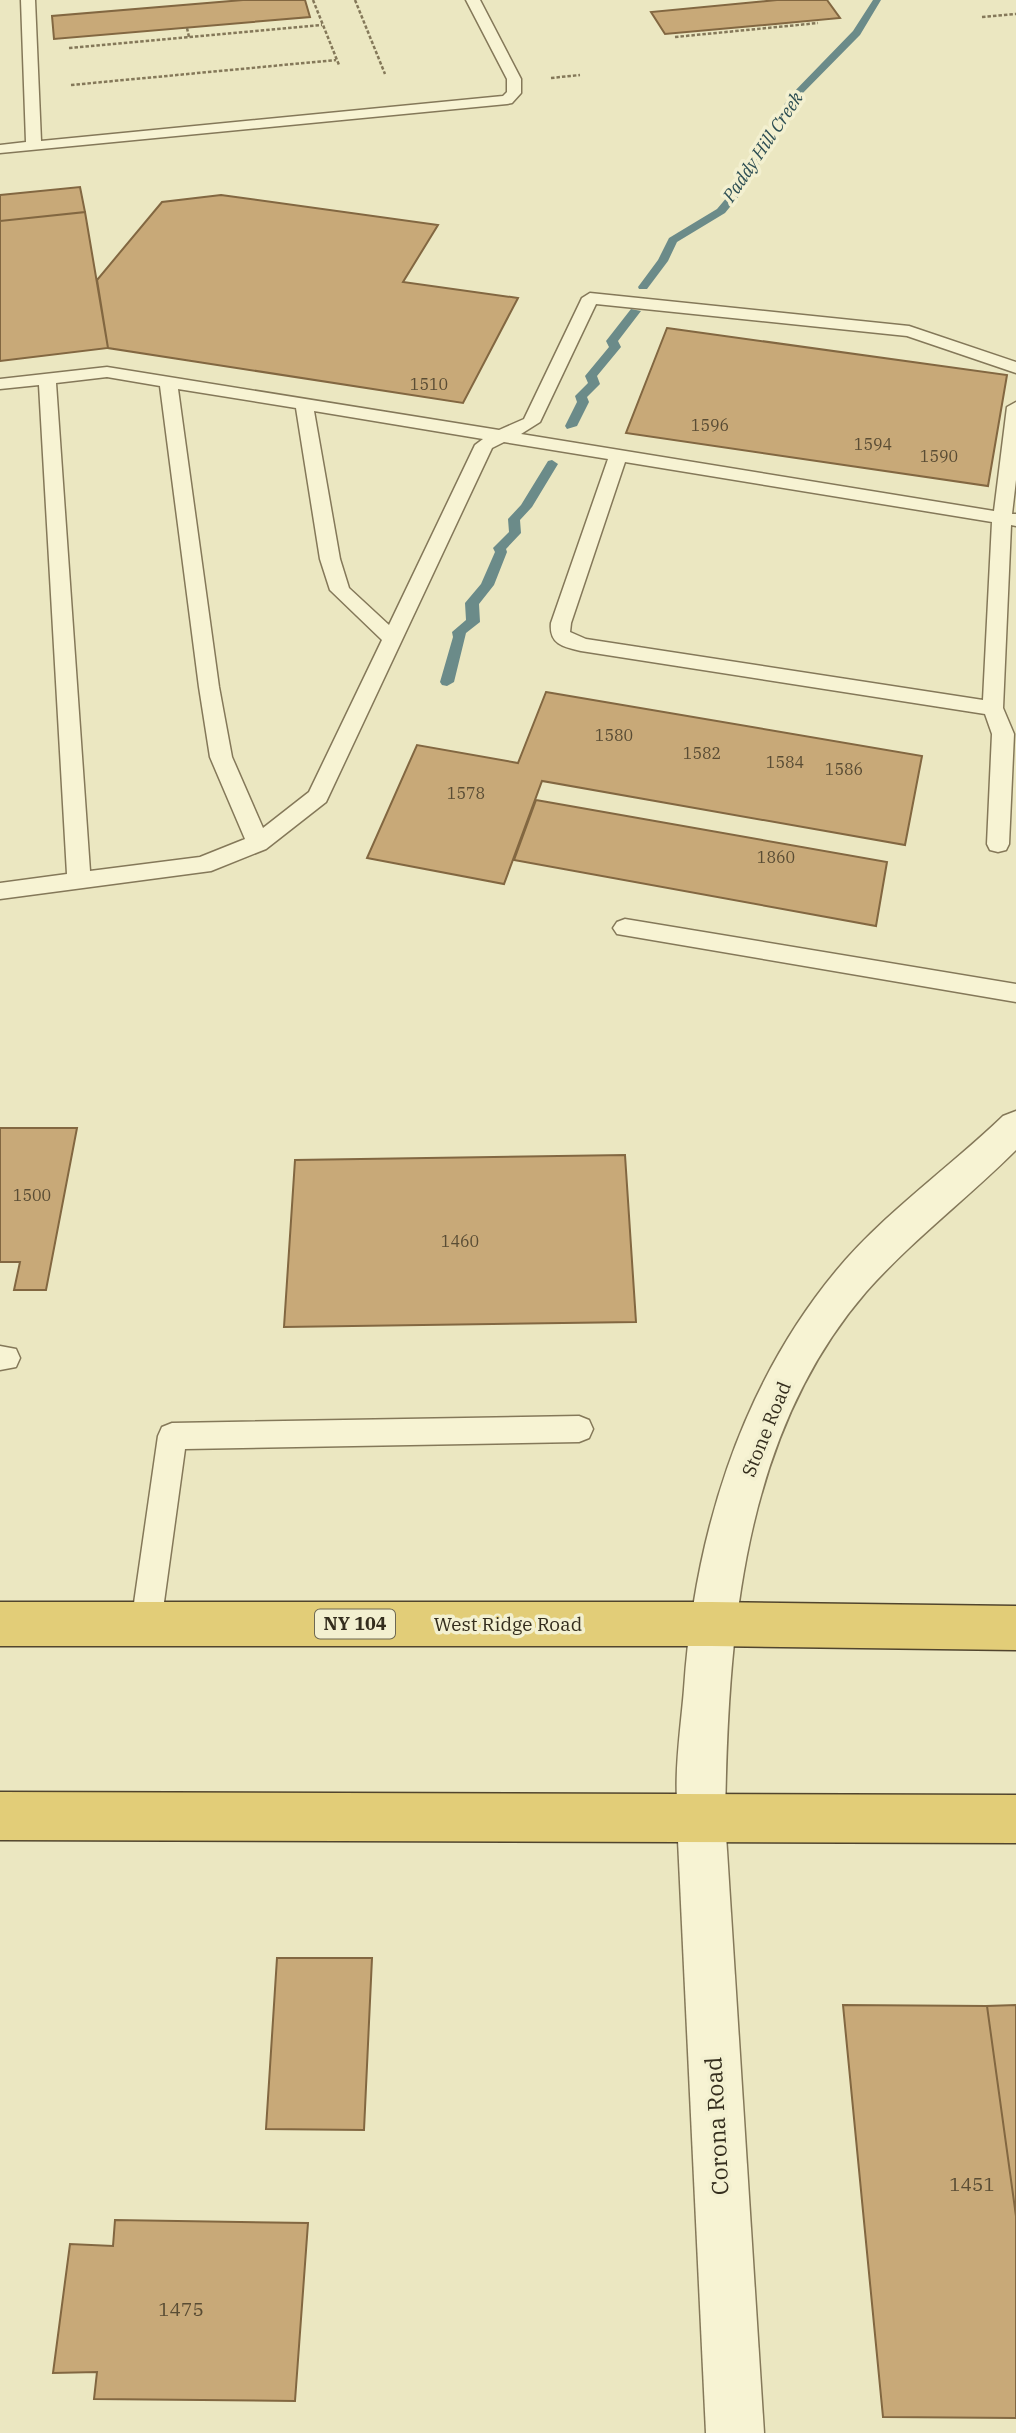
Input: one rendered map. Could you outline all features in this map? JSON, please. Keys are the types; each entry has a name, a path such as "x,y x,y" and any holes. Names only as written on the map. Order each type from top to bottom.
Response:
{"highway":[{"name":"West Ridge Road","path":"0,1624 711,1624 1016,1628"},
{"path":"0,1816 1016,1819"}],"street":[{"name":"Stone Road","path":"701,1819 702,1748 711,1624 722,1563 762,1431 787,1376 814,1331 849,1284 890,1241 1016,1126"},
{"name":"Corona Road","path":"701,1819 735,2433"}],"lane":[{"path":"29,0 34,146"},
{"path":"0,149 507,100 514,93 514,79 473,0"},
{"path":"0,891 203,865 258,843 318,797 484,446 531,422 590,298 909,331 1016,368"},
{"path":"0,384 107,372 1009,519"},
{"path":"47,379 79,881"},
{"path":"168,382 221,757 258,843"},
{"path":"304,403 330,559 340,590 392,638"},
{"path":"998,844 1003,734 993,708 1016,407"},
{"path":"619,454 561,623 560,635 581,645 993,708"},
{"path":"625,928 1016,993"},
{"path":"146,1624 172,1436 579,1429"}],"path":[{"path":"313,0 339,65"},
{"path":"355,0 385,75"},
{"path":"982,17 1016,13"},
{"path":"675,37 818,23"},
{"path":"65,48 322,25"},
{"path":"187,28 189,37"},
{"path":"70,85 336,60"},
{"path":"540,79 580,75"}],"building":[{"path":"243,0 305,0 310,17 54,39 52,16"},
{"path":"777,0 827,0 840,18 665,34 651,12"},
{"path":"80,187 85,212 0,221 0,195"},
{"path":"221,195 438,225 403,282 518,298 463,403 108,348 97,280 162,202"},
{"path":"85,212 108,348 0,361 0,221"},
{"path":"667,328 1007,375 988,486 626,433"},
{"path":"546,692 922,756 905,845 542,781 504,884 367,858 417,745 518,763"},
{"path":"536,800 887,862 876,926 514,860"},
{"path":"0,1128 77,1128 46,1290 14,1290 20,1262 0,1262"},
{"path":"625,1155 636,1322 284,1327 295,1160"},
{"path":"277,1958 372,1958 364,2130 266,2129"},
{"path":"843,2005 987,2006 1016,2216 1016,2418 883,2417"},
{"path":"1016,2005 1016,2216 987,2006"},
{"path":"115,2220 308,2223 295,2401 94,2399 97,2372 53,2373 70,2244 113,2246"}],"waterway":[{"name":"Paddy Hill Creek","path":"643,287 663,261 673,240 721,211 743,184 791,100 857,33 877,0"},
{"name":"Paddy Hill Creek","path":"571,426 583,402 581,396 594,384 591,376 615,347 612,341 635,311"},
{"name":"Paddy Hill Creek","path":"447,682 460,637 459,632 473,622 472,603 487,585 501,552 499,548 515,533 514,519 526,507 552,464"}]}
